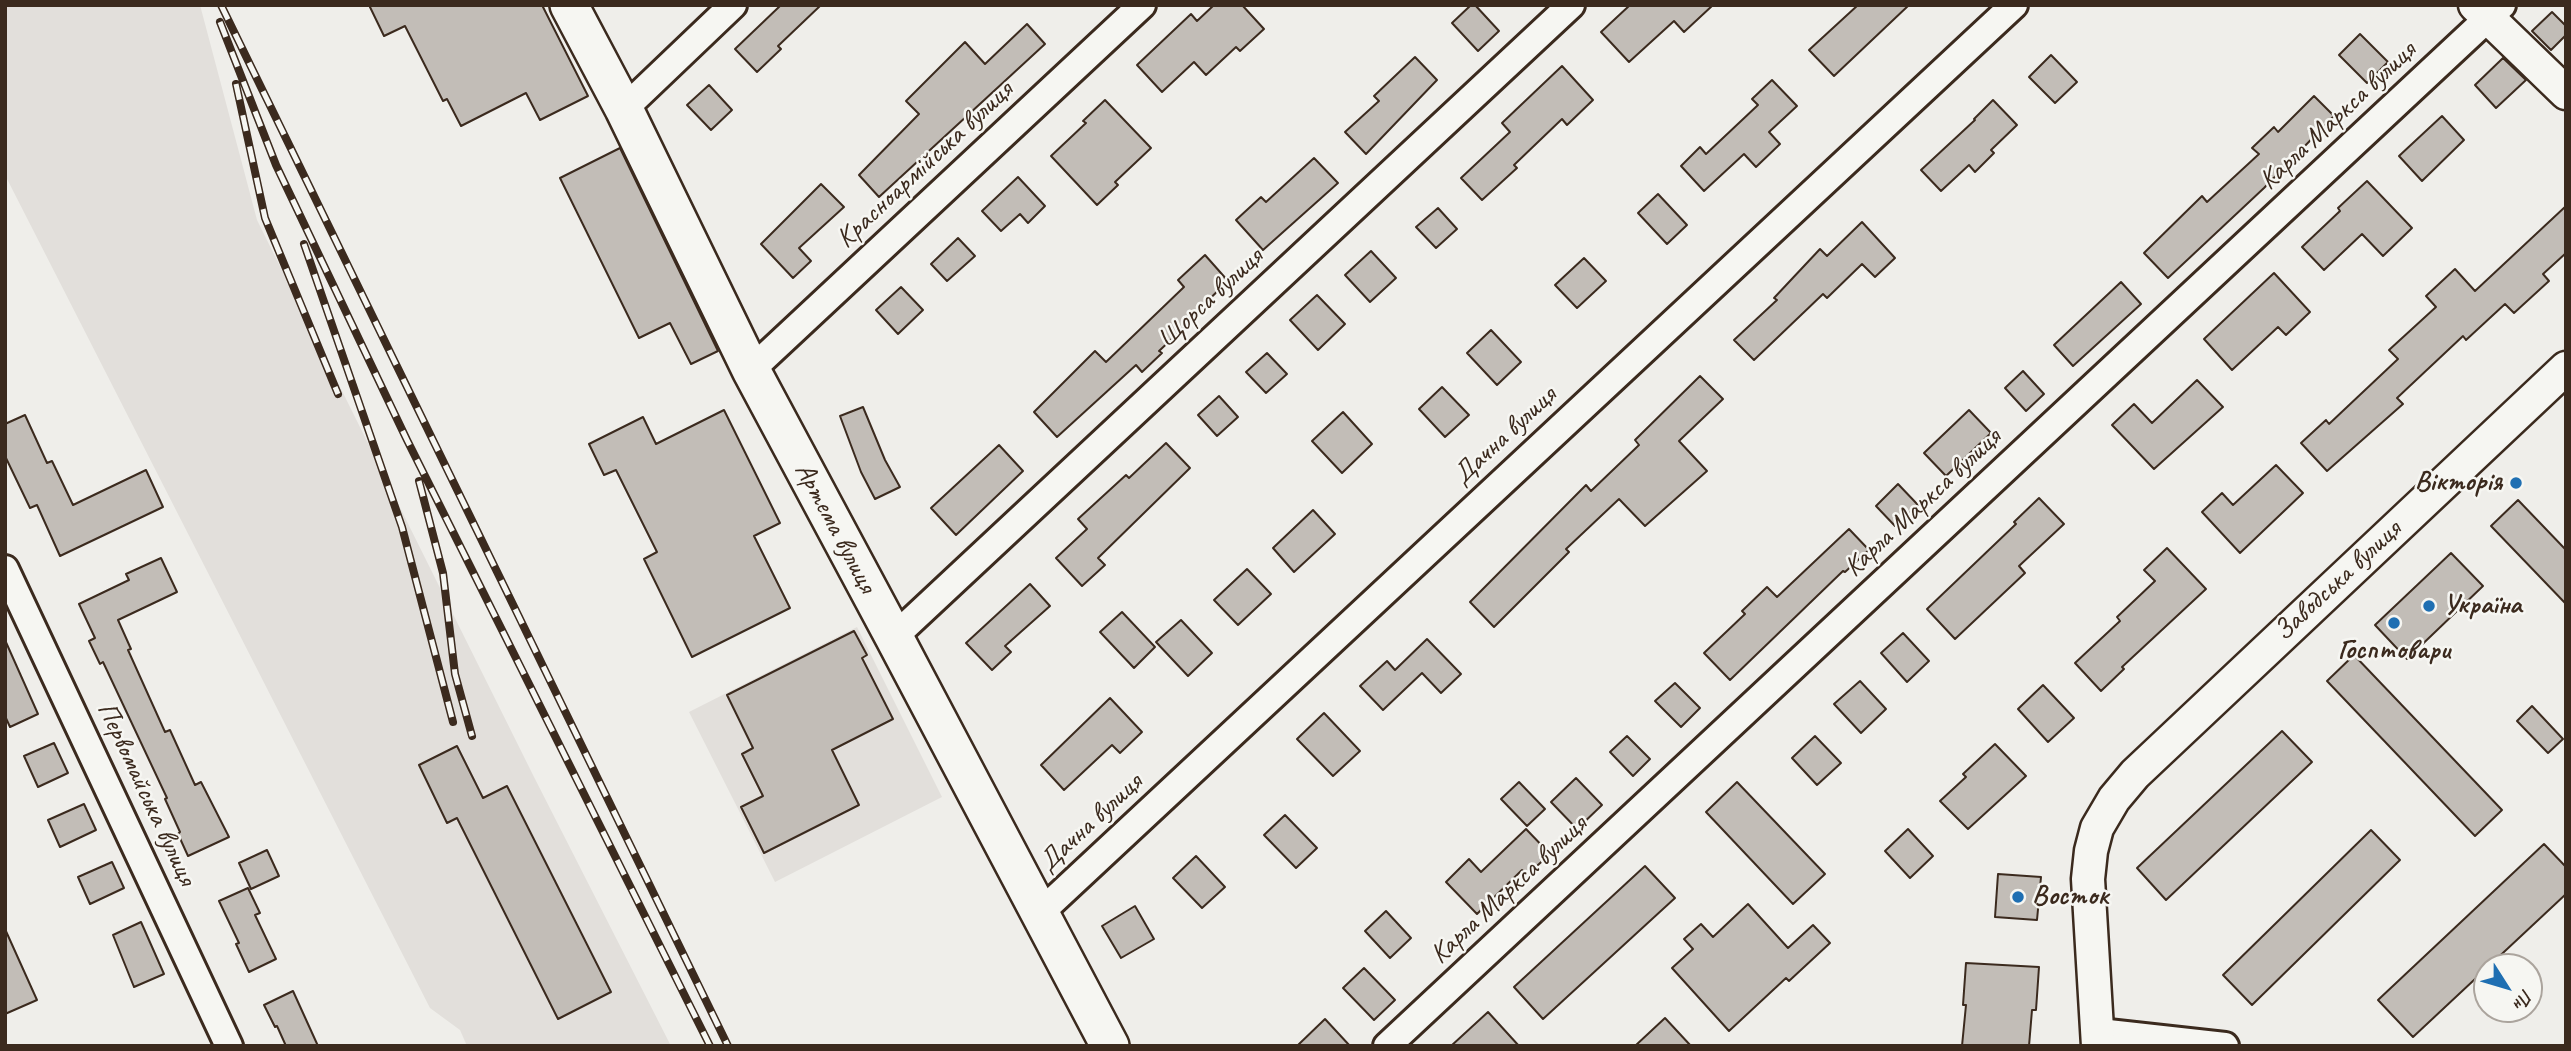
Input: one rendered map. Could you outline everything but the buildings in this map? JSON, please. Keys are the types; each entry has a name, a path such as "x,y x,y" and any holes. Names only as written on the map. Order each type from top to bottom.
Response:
{"main road":[{"name":"Артема вулиця","path":"569,5 624,109 751,370 1110,1046"}],"street":[{"path":"624,109 733,5"},
{"name":"Красноармійська вулиця","path":"751,370 1142,5"},
{"name":"Щорса вулиця","path":"894,637 1571,5"},
{"name":"Дачна вулиця","path":"1040,913 2014,5"},
{"path":"2488,10 2566,93"},
{"name":"Карла Маркса вулиця","path":"1387,1046 2488,10"},
{"name":"Заводська вулиця","path":"2098,1039 2088,879 2097,828 2114,799 2154,755 2566,368"},
{"name":"Первомайська вулиця","path":"5,569 229,1046"},
{"path":"2098,1039 2225,1046"}],"shaded area":[{"path":"5,5 200,5 257,220 671,1046 467,1046 460,1030 430,1008 5,175"},
{"path":"857,627 942,797 775,882 689,712"}],"railway":[{"path":"221,5 728,1046"},
{"path":"220,22 276,165 407,440 710,1046"},
{"path":"236,84 265,218 338,394"},
{"path":"304,244 402,527 453,722"},
{"path":"419,481 443,573 455,674 472,736"}],"place":[{"name":"Вікторія","path":"2516,483"},
{"name":"Україна","path":"2429,606"},
{"name":"Госптовари","path":"2394,623"},
{"name":"Восток","path":"2018,897"}]}
